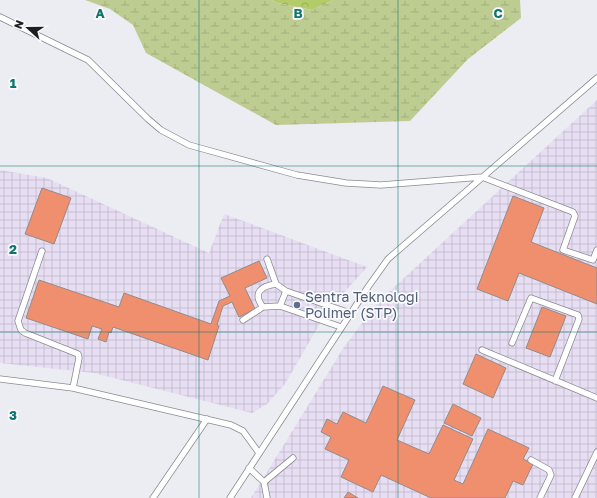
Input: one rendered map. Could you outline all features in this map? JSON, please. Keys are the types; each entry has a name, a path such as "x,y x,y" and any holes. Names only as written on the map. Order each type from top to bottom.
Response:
{"lane":[{"path":"0,17 88,60 161,130 189,145 297,175 346,184 381,185 482,177 573,212 575,216 562,250 593,260 597,250"},
{"path":"230,498 350,313 388,259 597,78"},
{"path":"42,251 18,321 18,326 25,333 78,354 79,358 73,388"},
{"path":"266,260 276,284 286,291 350,313"},
{"path":"263,307 258,299 259,293 262,288 276,284"},
{"path":"280,306 286,291"},
{"path":"512,343 530,298 578,315 579,319 555,381"},
{"path":"243,320 263,307 280,306 341,327"},
{"path":"482,350 597,398"},
{"path":"0,379 73,388 237,427 243,431 259,453"},
{"path":"153,498 207,419"},
{"path":"575,498 597,452"},
{"path":"264,482 293,458"},
{"path":"531,460 549,470 551,475 540,498"},
{"path":"249,468 264,482 267,498"}],"shaded area":[{"path":"597,100 597,498 251,498 344,347 378,302"},
{"path":"0,170 47,178 209,253 224,214 367,267 326,313 285,384 267,404 252,413 94,373 0,363"}],"green space":[{"path":"85,0 272,0 277,3 312,10 333,0 520,0 521,18 468,59 410,121 276,125 146,53 133,25 110,9"},
{"path":"272,0 333,0 312,10 277,3"}],"building":[{"path":"42,188 71,198 54,244 25,234"},
{"path":"513,196 544,208 531,242 597,268 597,304 519,273 508,301 477,289"},
{"path":"259,261 267,278 245,288 255,309 239,317 232,302 223,306 217,325 219,326 208,360 113,327 111,333 109,332 106,342 98,339 102,329 92,326 88,339 26,318 39,280 119,307 124,293 211,324 219,301 230,296 221,278"},
{"path":"542,307 566,316 550,357 526,348"},
{"path":"476,354 506,368 493,398 463,384"},
{"path":"383,386 415,400 397,440 429,454 443,425 473,439 454,480 463,484 488,429 529,448 523,459 533,464 523,485 513,481 505,498 431,498 381,475 373,492 341,477 349,460 325,449 331,437 321,432 327,419 337,424 343,412 366,423"},
{"path":"453,404 481,418 472,436 444,423"},
{"path":"348,492 358,498 344,498"}],"place":[{"name":"Sentra Teknologi Polimer (STP)","path":"297,305"}]}
